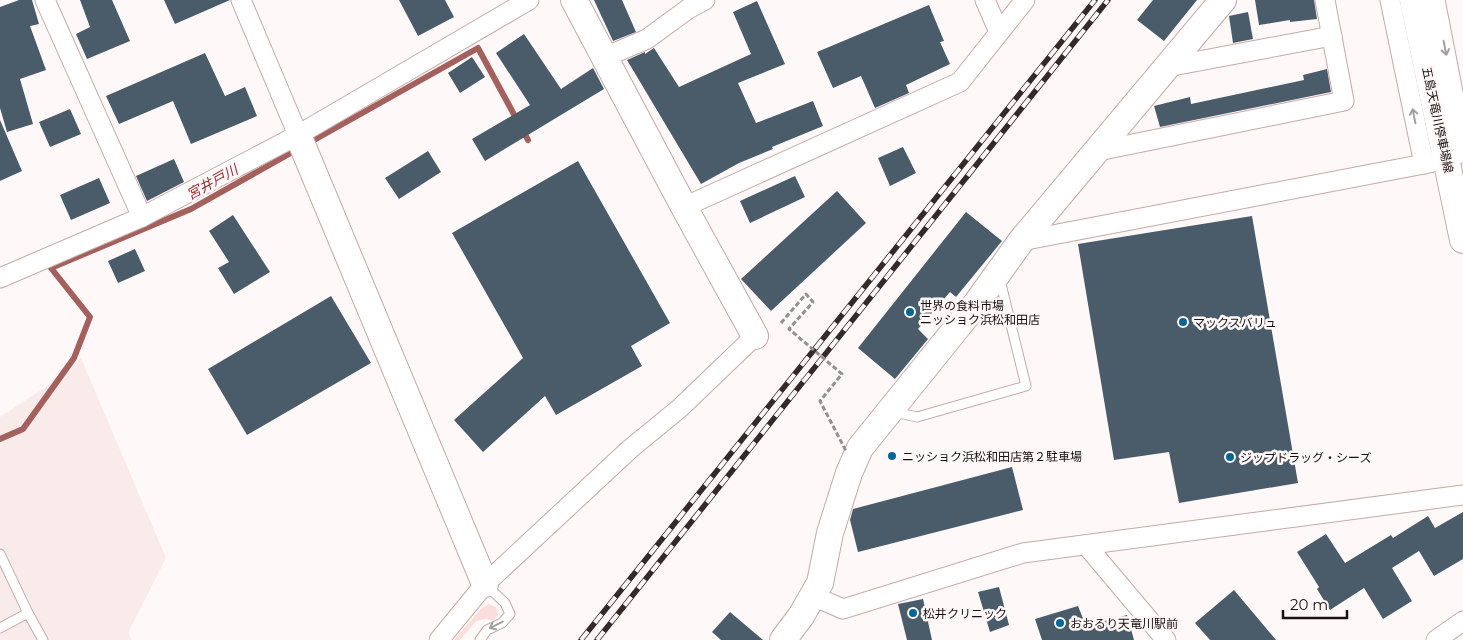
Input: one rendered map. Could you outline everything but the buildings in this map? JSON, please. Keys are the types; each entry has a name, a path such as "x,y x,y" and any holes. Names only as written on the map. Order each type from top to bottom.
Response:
{"street":[{"path":"44,0 142,217"},
{"path":"241,0 485,584"},
{"path":"0,278 142,217 300,142 529,0"},
{"path":"439,640 485,584 630,449 680,408 755,336 574,0"},
{"path":"604,57 647,39 688,9 705,0"},
{"path":"985,0 999,32"},
{"path":"684,207 960,82 1025,0"},
{"path":"783,640 820,583 830,533 849,473 860,448 976,304 1021,241 1223,0"},
{"path":"1098,151 1344,101 1325,0"},
{"path":"1390,0 1448,153"},
{"name":"五島天竜川停車場線","path":"1413,0 1448,153 1463,240"},
{"path":"1435,0 1448,153"},
{"path":"1167,67 1332,36"},
{"path":"1021,241 1448,153"},
{"path":"813,596 843,609 1023,553 1463,495"},
{"path":"1086,544 1166,640"},
{"path":"1436,640 1463,620"}],"lane":[{"path":"890,411 917,417 1026,386 998,273"},
{"path":"0,554 43,640"},
{"path":"480,640 487,630 502,623 510,614 505,603 485,584"},
{"path":"0,628 28,613"}],"path":[{"path":"781,324 806,294 813,302 789,330 842,374 820,401 846,451"}],"shaded area":[{"path":"81,358 166,558 128,633 132,640 0,640 0,417 44,388"},
{"path":"488,604 496,607 498,615 494,620 476,621 460,640 454,640 481,609"}],"waterway":[{"name":"宮井戸川","path":"307,144 478,48 517,120"},
{"name":"宮井戸川","path":"522,129 528,140"},
{"name":"宮井戸川","path":"0,439 23,429 74,358 90,317 51,268 191,209 298,149"}],"railway":[{"path":"581,640 1095,0"},
{"path":"597,640 1108,0"}],"place":[{"name":"世界の食料市場 ニッショク浜松和田店","path":"910,312"},
{"name":"マックスバリュ","path":"1183,322"},
{"name":"ニッショク浜松和田店第２駐車場","path":"892,456"},
{"name":"ジップドラッグ・シーズ","path":"1230,457"},
{"name":"松井クリニック","path":"913,613"},
{"name":"おおるり天竜川駅前","path":"1060,623"}]}
